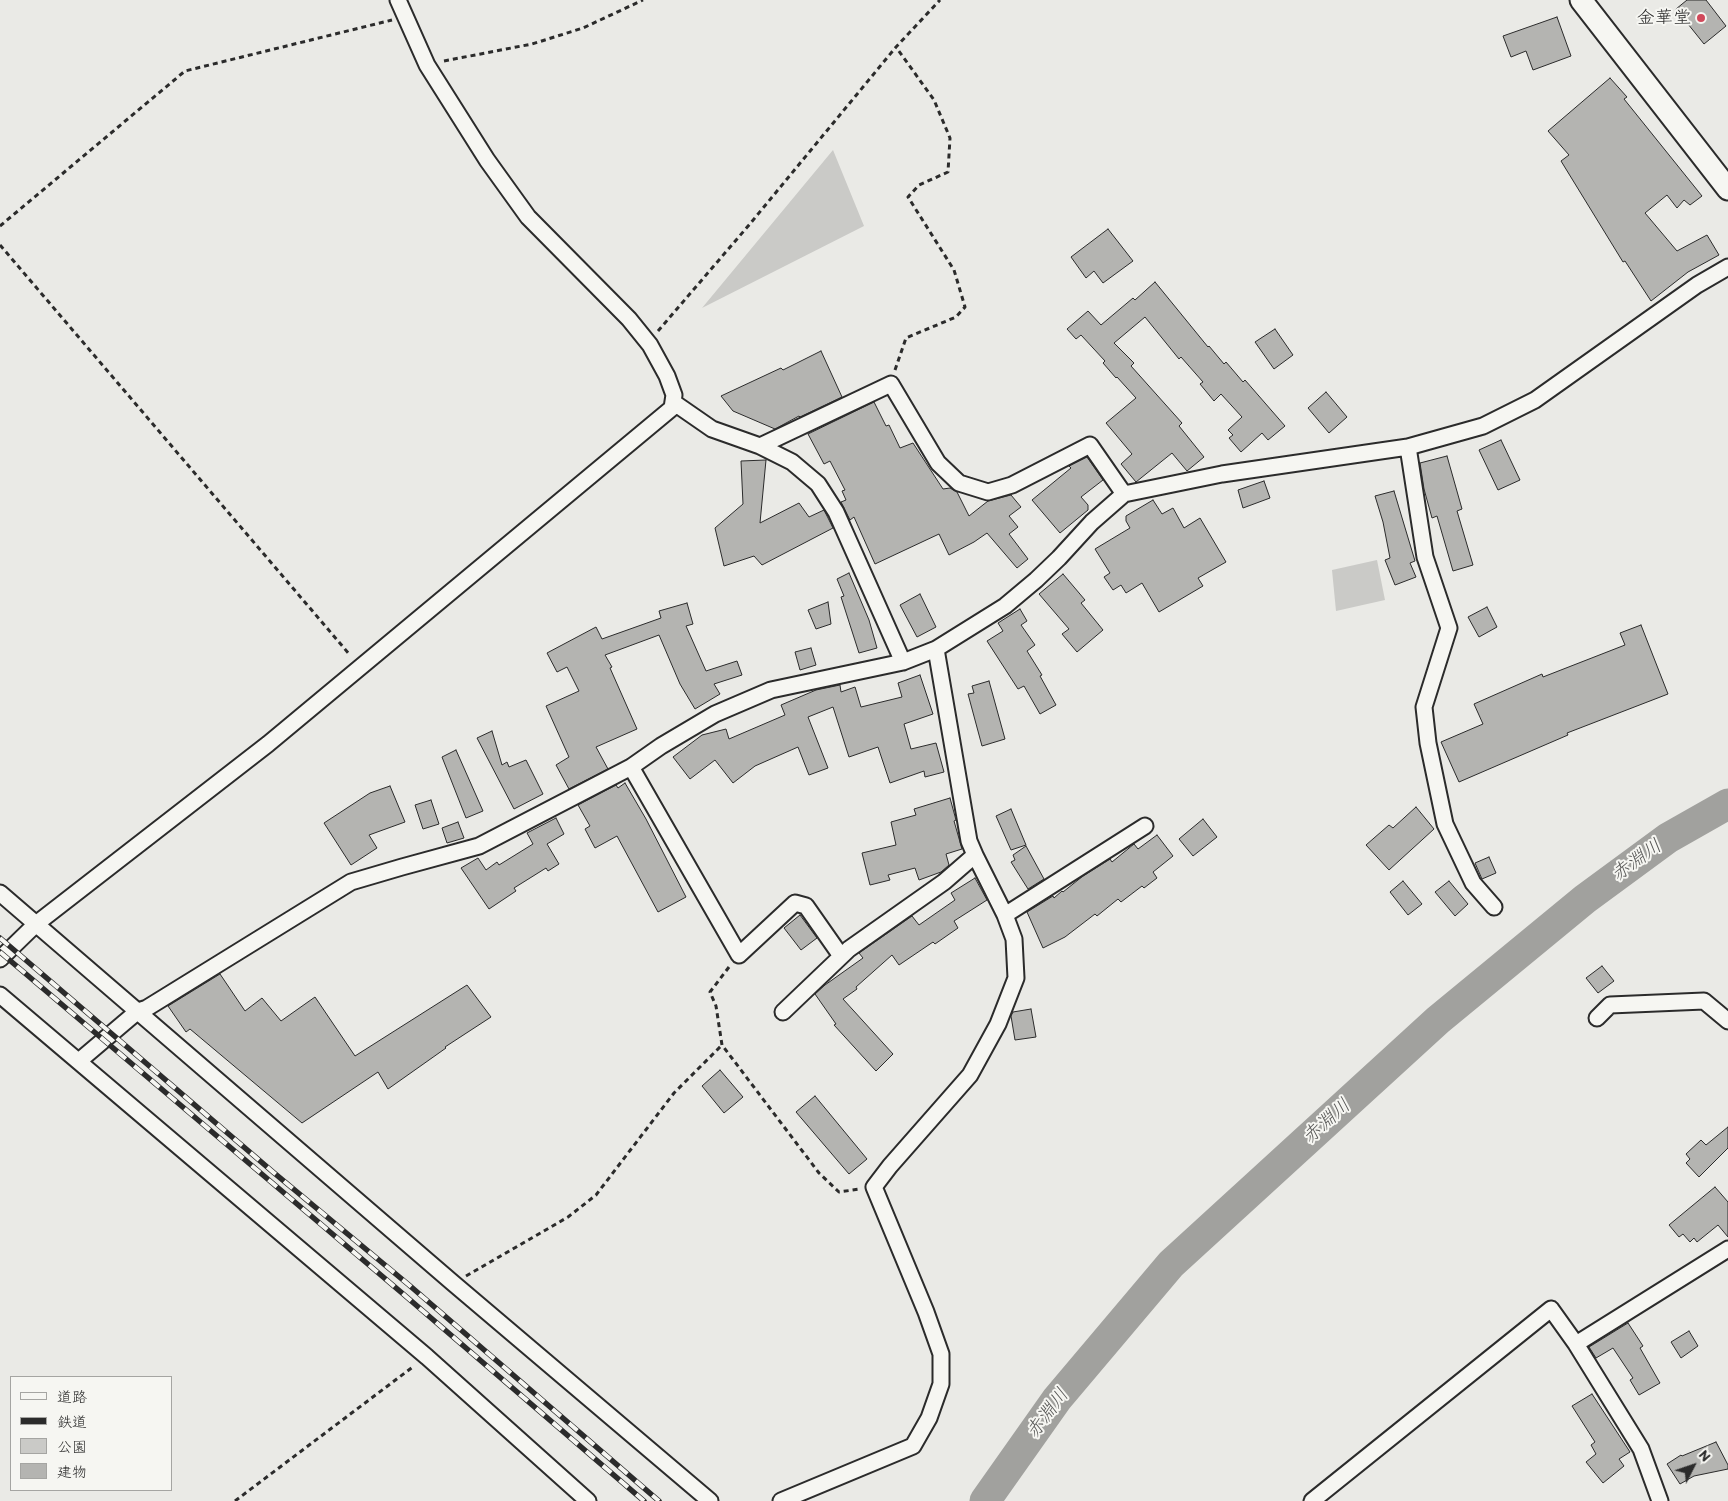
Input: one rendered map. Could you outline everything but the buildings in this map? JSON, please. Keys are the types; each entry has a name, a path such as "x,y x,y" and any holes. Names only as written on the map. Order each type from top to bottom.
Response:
{"street":[{"path":"0,959 36,924 268,744 672,408 674,395 667,376 648,342 629,319 528,217 487,160 427,65 398,0"},
{"path":"1580,0 1728,189"},
{"path":"79,1061 138,1010 146,1008 352,882 479,846 631,767 660,746 715,714 771,690 903,662 936,649 1005,606 1036,580 1092,522 1124,494 1222,474 1408,447 1483,426 1535,400 1696,285 1728,267"},
{"path":"760,446 891,384 938,463 959,483 988,492 1012,485 1090,445 1124,494"},
{"path":"673,402 712,429 760,446 792,462 818,484 836,512 903,662"},
{"path":"1408,447 1425,558 1449,628 1424,707 1428,743 1445,824 1474,883 1494,906"},
{"path":"781,1501 913,1446 929,1418 941,1384 942,1354 874,1187 890,1166 970,1075 998,1024 1016,978 1014,939 1005,915 970,841 936,649"},
{"path":"631,767 739,955 795,903 806,906 841,956"},
{"path":"1005,915 1145,826"},
{"path":"783,1012 841,956 884,922 944,882 975,855"},
{"path":"0,893 453,1283 710,1501"},
{"path":"0,995 218,1182 427,1357 588,1501"},
{"path":"1597,1018 1610,1005 1704,1001 1728,1021"},
{"path":"1576,1344 1728,1250"},
{"path":"1312,1501 1551,1309 1576,1344 1641,1449 1660,1501"}],"path":[{"path":"427,65 532,44 583,28 643,0"},
{"path":"648,342 896,47 940,0"},
{"path":"0,226 185,71 405,17"},
{"path":"891,384 906,338 956,317 965,307 954,270 908,198 918,185 948,172 950,138 934,100 896,47"},
{"path":"0,245 360,666"},
{"path":"739,955 710,992 716,1006 722,1045 819,1174 839,1192 874,1187"},
{"path":"453,1283 568,1217 596,1195 674,1093 722,1045"},
{"path":"235,1501 427,1357"}],"green space":[{"path":"833,150 864,226 702,308"},
{"path":"1377,560 1385,600 1336,611 1332,570"}],"waterway":[{"name":"赤淵川","path":"985,1501 1057,1399 1171,1264 1438,1020 1585,899 1668,838 1728,804"}],"railway":[{"path":"0,938 273,1172 409,1285 659,1501"},
{"path":"0,952 644,1501"}],"place":[{"name":"金華堂","path":"1701,18"}]}
